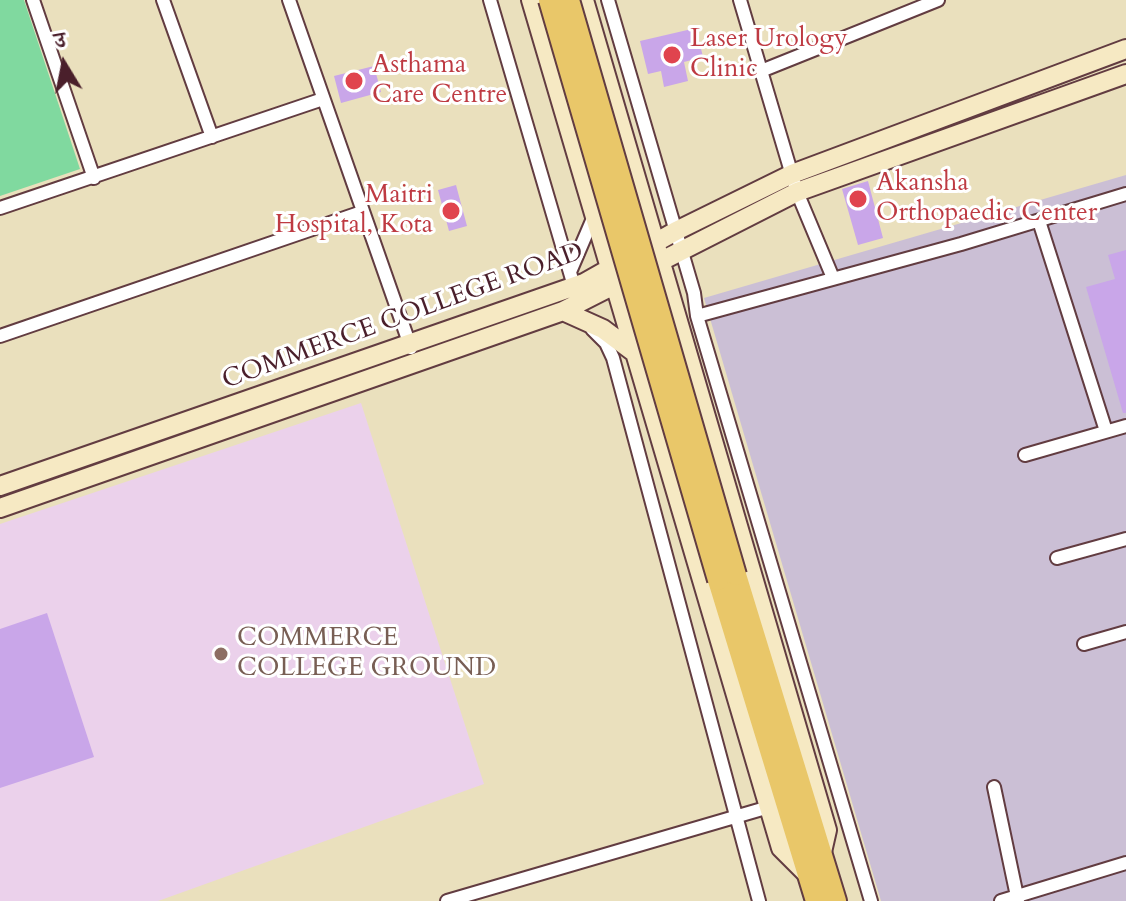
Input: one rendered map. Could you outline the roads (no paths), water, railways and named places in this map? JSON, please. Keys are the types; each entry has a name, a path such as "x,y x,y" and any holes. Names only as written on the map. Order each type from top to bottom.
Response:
{"main road":[{"path":"549,0 727,577 836,901"},
{"path":"569,0 816,901"}],"street":[{"path":"33,0 94,178"},
{"path":"163,0 212,137"},
{"path":"289,0 413,354"},
{"path":"490,0 577,303 613,358 740,816 759,901"},
{"path":"531,0 766,808 781,848 809,876"},
{"path":"584,0 827,830 822,852"},
{"path":"608,0 676,231 697,316 871,901"},
{"path":"740,0 794,183 833,278"},
{"path":"761,71 938,0"},
{"name":"COMMERCE COLLEGE ROAD","path":"612,276 676,231 1126,49"},
{"path":"0,508 413,354 577,303 612,276 660,263 682,253 794,183 1126,74"},
{"path":"0,208 323,99"},
{"path":"640,192 662,183"},
{"path":"697,316 1125,197"},
{"path":"0,336 362,212"},
{"path":"577,303 594,216"},
{"path":"1039,221 1106,431"},
{"path":"577,303 635,353"},
{"name":"COMMERCE COLLEGE ROAD","path":"0,486 577,303"},
{"path":"1025,455 1126,426"},
{"path":"1057,558 1126,539"},
{"path":"1084,644 1126,632"},
{"path":"994,787 1017,899"},
{"path":"447,901 766,808"},
{"path":"1001,901 1017,899 1126,863"}],"place":[{"name":"Laser Urology Clinic","path":"672,55"},
{"name":"Asthama Care Centre","path":"354,81"},
{"name":"Akansha Orthopaedic Center","path":"858,199"},
{"name":"Maitri Hospital, Kota","path":"451,211"},
{"name":"COMMERCE COLLEGE GROUND","path":"221,654"}]}
